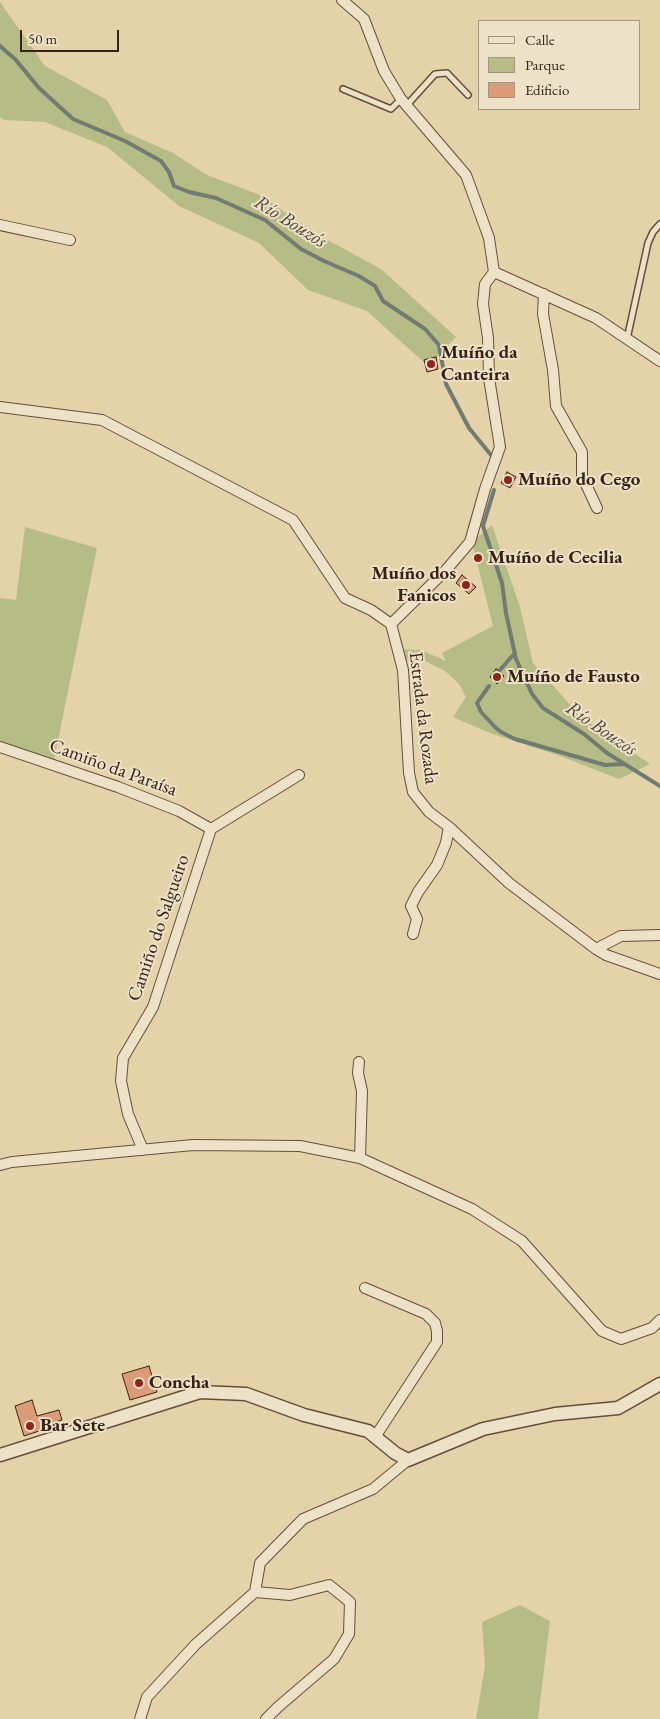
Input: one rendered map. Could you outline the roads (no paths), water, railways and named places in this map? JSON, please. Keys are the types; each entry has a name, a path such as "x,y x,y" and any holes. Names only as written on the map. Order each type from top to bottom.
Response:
{"street":[{"path":"0,407 102,420 293,520 345,598 371,610 390,624 446,570 470,542 485,489 500,447 489,378 488,338 483,304 485,284 494,272 489,238 466,175 404,102 384,71 364,19 342,0"},
{"path":"0,226 70,240"},
{"path":"494,272 596,318 660,361"},
{"path":"544,294 543,314 553,370 556,406 582,452 582,476 597,508"},
{"name":"Estrada da Rozada","path":"390,624 403,670 409,773 413,792 429,812 449,827 509,883 596,949 606,955 660,974"},
{"name":"Camiño da Paraísa","path":"0,747 179,810 211,829"},
{"path":"211,829 299,775"},
{"path":"413,934 417,919 411,906 418,892 437,865 446,843 449,827"},
{"name":"Camiño do Salgueiro","path":"143,1150 128,1114 121,1081 123,1058 153,1007 211,829"},
{"path":"596,949 621,936 660,935"},
{"path":"359,1062 358,1073 362,1091 360,1158"},
{"path":"0,1165 12,1162 192,1145 300,1146 360,1158 472,1209 522,1241 602,1331 621,1339 652,1328 660,1320"},
{"path":"364,1288 426,1314 435,1323 438,1331 437,1342 374,1437"},
{"path":"140,1719 148,1697 196,1644 255,1592 260,1563 303,1519 373,1489 408,1460 483,1429 555,1414 618,1408 660,1384"},
{"path":"0,1455 200,1392 246,1394 304,1416 368,1432 395,1453 408,1460"},
{"path":"255,1592 290,1595 330,1585 350,1602 349,1634 334,1660 278,1706 266,1719"}],"lane":[{"path":"343,89 391,110 404,102 435,74 447,73 468,95"},
{"path":"627,339 648,243 653,232 660,224"}],"waterway":[{"name":"Río Bouzós","path":"0,46 15,59 39,88 73,119 125,141 161,161 169,172 174,186 189,192 216,198 265,220 301,249 359,276 375,286 383,301 425,329 439,345 446,384 469,428 491,455"},
{"name":"Río Bouzós","path":"494,490 483,526 502,583 506,613 516,659 532,694 543,708 584,734 607,753 660,786"},
{"path":"499,671 515,653"},
{"path":"489,686 477,703 481,712 501,732 515,739 605,765 624,764"}],"place":[{"name":"Muíño da Canteira","path":"431,364"},
{"name":"Muíño do Cego","path":"508,480"},
{"name":"Muíño de Cecilia","path":"478,558"},
{"name":"Muíño dos Fanicos","path":"466,585"},
{"name":"Muíño de Fausto","path":"497,677"},
{"name":"Concha","path":"139,1383"},
{"name":"Bar Sete","path":"30,1426"}]}
